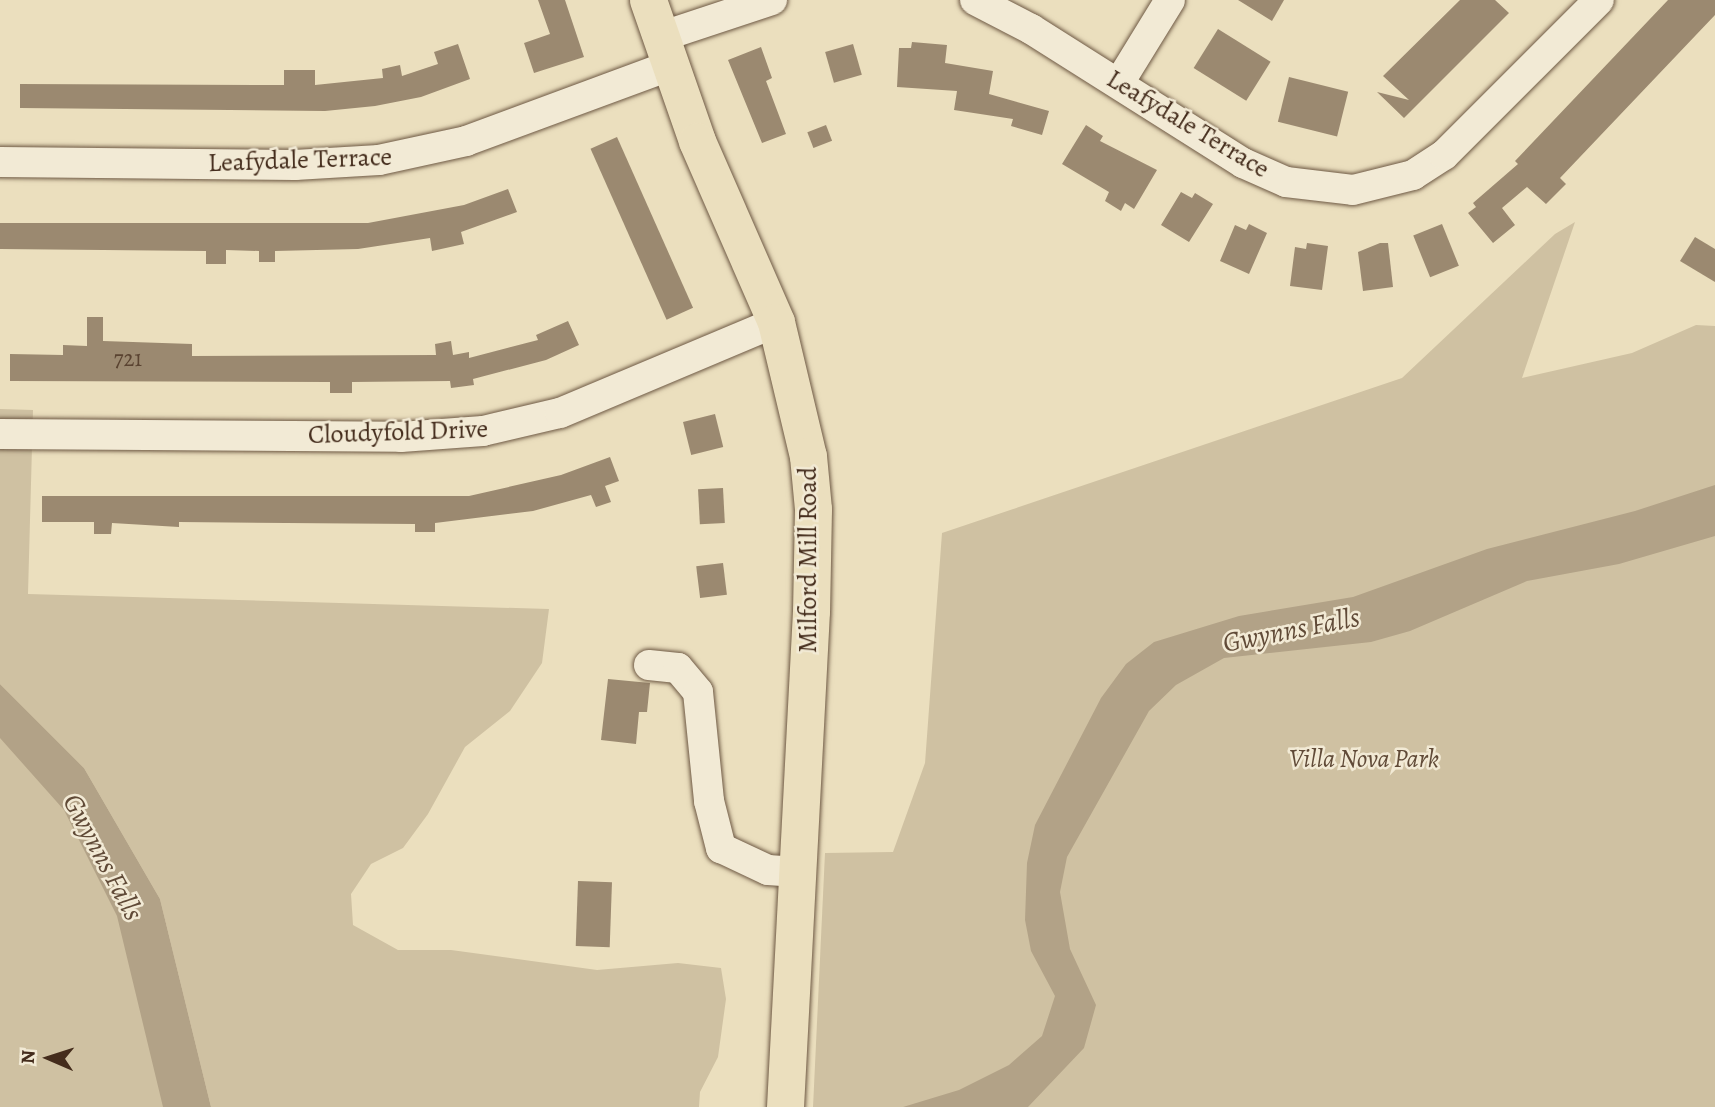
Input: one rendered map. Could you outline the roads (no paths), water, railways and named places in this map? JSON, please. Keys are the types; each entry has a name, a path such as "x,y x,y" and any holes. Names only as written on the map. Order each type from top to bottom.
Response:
{"main road":[{"name":"Milford Mill Road","path":"648,0 665,51 776,322 798,402 813,509 785,1107"}],"street":[{"name":"Leafydale Terrace","path":"0,162 295,165 379,160 466,141 772,0"},
{"name":"Leafydale Terrace","path":"975,0 1119,83 1243,163 1286,182 1353,190 1413,174 1444,155 1599,0"},
{"path":"1119,83 1170,0"},
{"name":"Cloudyfold Drive","path":"0,434 401,438 483,431 560,413 776,322"},
{"path":"649,665 678,668 698,692 709,801 721,848 768,870 797,872"}],"water":[{"name":"Gwynns Falls","path":"1715,485 1715,536 1619,564 1527,581 1410,631 1371,642 1224,658 1176,685 1149,711 1067,857 1060,892 1070,949 1096,1005 1084,1048 1028,1107 903,1107 959,1090 1009,1065 1042,1036 1055,996 1031,951 1025,920 1027,863 1035,825 1101,698 1126,664 1154,642 1239,616 1353,597 1487,549 1635,511"},
{"name":"Gwynns Falls","path":"0,684 84,768 160,899 211,1107 163,1107 117,916 64,810 0,738"}],"park label":[{"name":"Villa Nova Park","path":"1364,759"}]}
